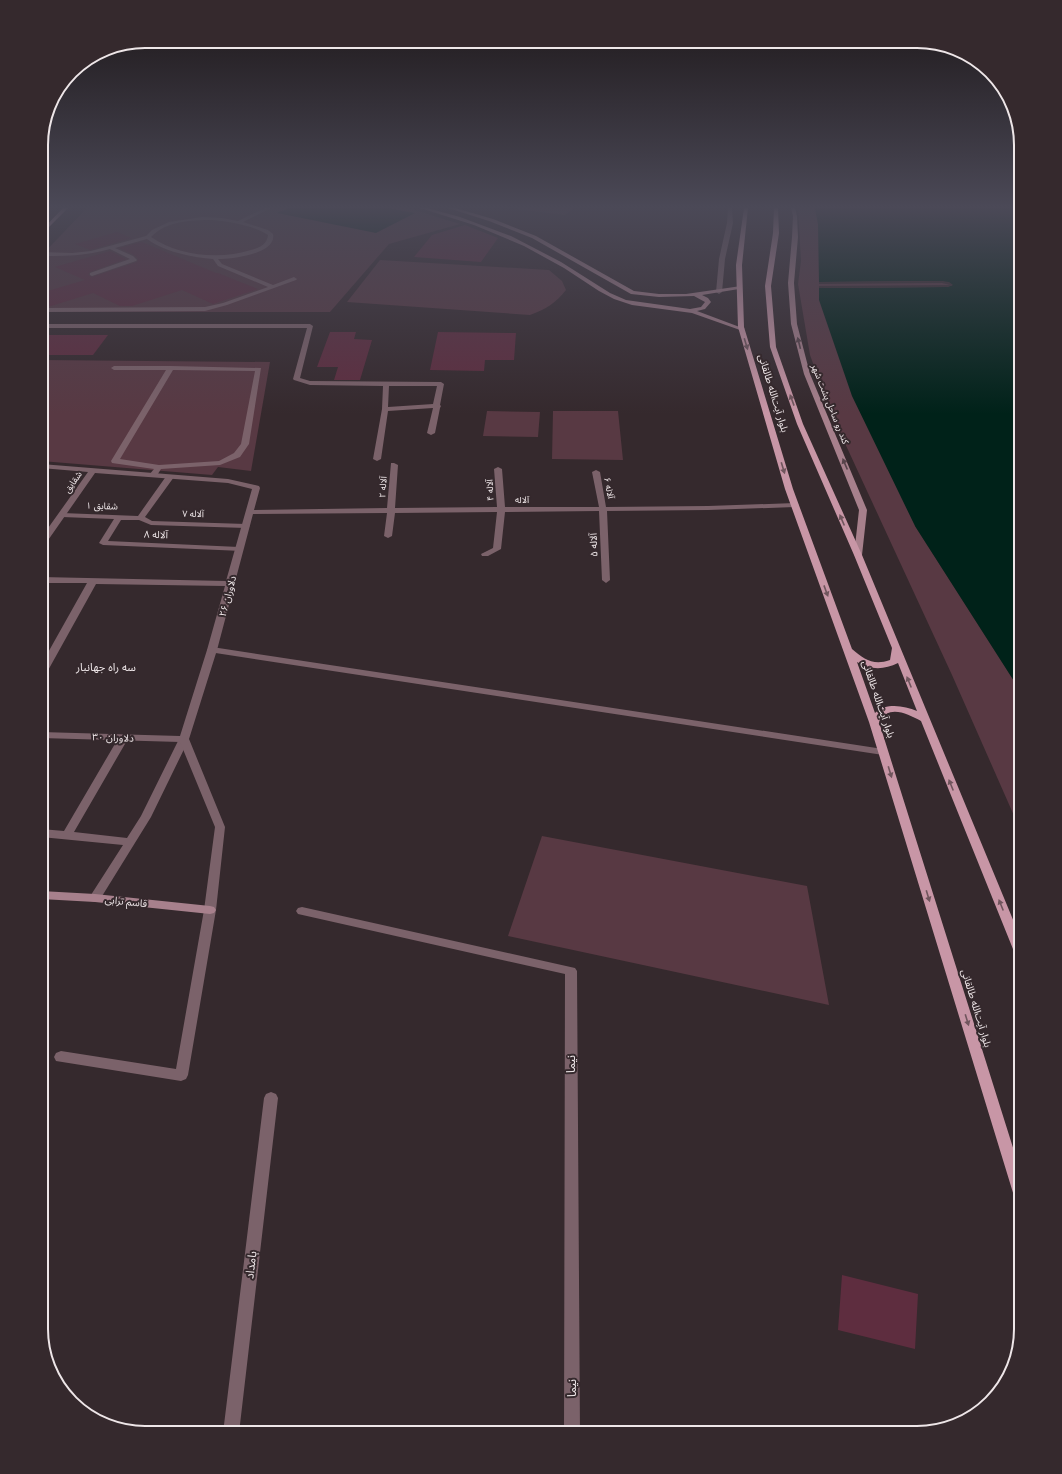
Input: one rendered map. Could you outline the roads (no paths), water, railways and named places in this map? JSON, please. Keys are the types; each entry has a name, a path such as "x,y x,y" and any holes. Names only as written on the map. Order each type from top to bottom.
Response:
{"main road":[{"name":"بلوار آیت‌الله طالقانی","path":"739,277 742,329 795,505 874,722 1014,1173"},
{"path":"769,277 768,286 773,348 800,424 858,555 1014,937"},
{"path":"848,649 861,662 884,666 894,662 896,649"},
{"path":"874,722 881,712 889,708 915,713 924,718"}],"street":[{"path":"251,277 274,286"},
{"path":"581,277 616,298 626,301 688,310 742,329"},
{"path":"604,277 633,293 665,296 719,292 739,287"},
{"path":"719,292 720,277"},
{"name":"کند رو ساحل پشت شهر","path":"792,277 794,324 807,374 863,510 858,555"},
{"path":"48,310 205,309 224,304 294,279"},
{"path":"688,310 698,309 708,304 706,299 694,294"},
{"path":"48,326 310,326 296,379 310,383 442,384 431,433"},
{"path":"114,368 171,368 259,369 245,444 236,455 220,463 159,467 115,461 171,368"},
{"path":"377,459 385,409 386,384"},
{"path":"385,409 438,406"},
{"name":"آلاله ۲","path":"388,536 394,465"},
{"name":"دلاوران ۲۶","path":"48,467 228,481 256,488 212,650 184,740 146,817 95,898"},
{"path":"153,475 159,467"},
{"name":"شقایق","path":"48,534 93,470"},
{"name":"آلاله ۴","path":"485,554 498,549 501,510 498,470"},
{"name":"آلاله ۶","path":"596,472 603,509"},
{"path":"140,518 170,477"},
{"name":"آلاله","path":"249,512 603,509 795,505"},
{"name":"آلاله ۵","path":"603,509 606,580"},
{"name":"شقایق ۱","path":"62,514 140,518"},
{"name":"آلاله ۸","path":"119,517 103,543 239,549"},
{"name":"آلاله ۷","path":"140,518 151,523 246,526"},
{"path":"48,580 230,584"},
{"path":"48,661 93,581"},
{"path":"212,650 883,752"},
{"name":"دلاوران ۳۰","path":"48,735 184,740"},
{"path":"67,836 124,737"},
{"path":"61,1057 181,1075 210,910 220,827 184,740"},
{"path":"48,834 130,842"},
{"name":"قاسم ترابی","path":"48,896 95,898 210,910"},
{"name":"نیما","path":"302,911 571,971 572,1426"},
{"name":"بامداد","path":"232,1426 271,1098"}],"district":[{"name":"سه راه جهانبار","path":"106,667"}]}
